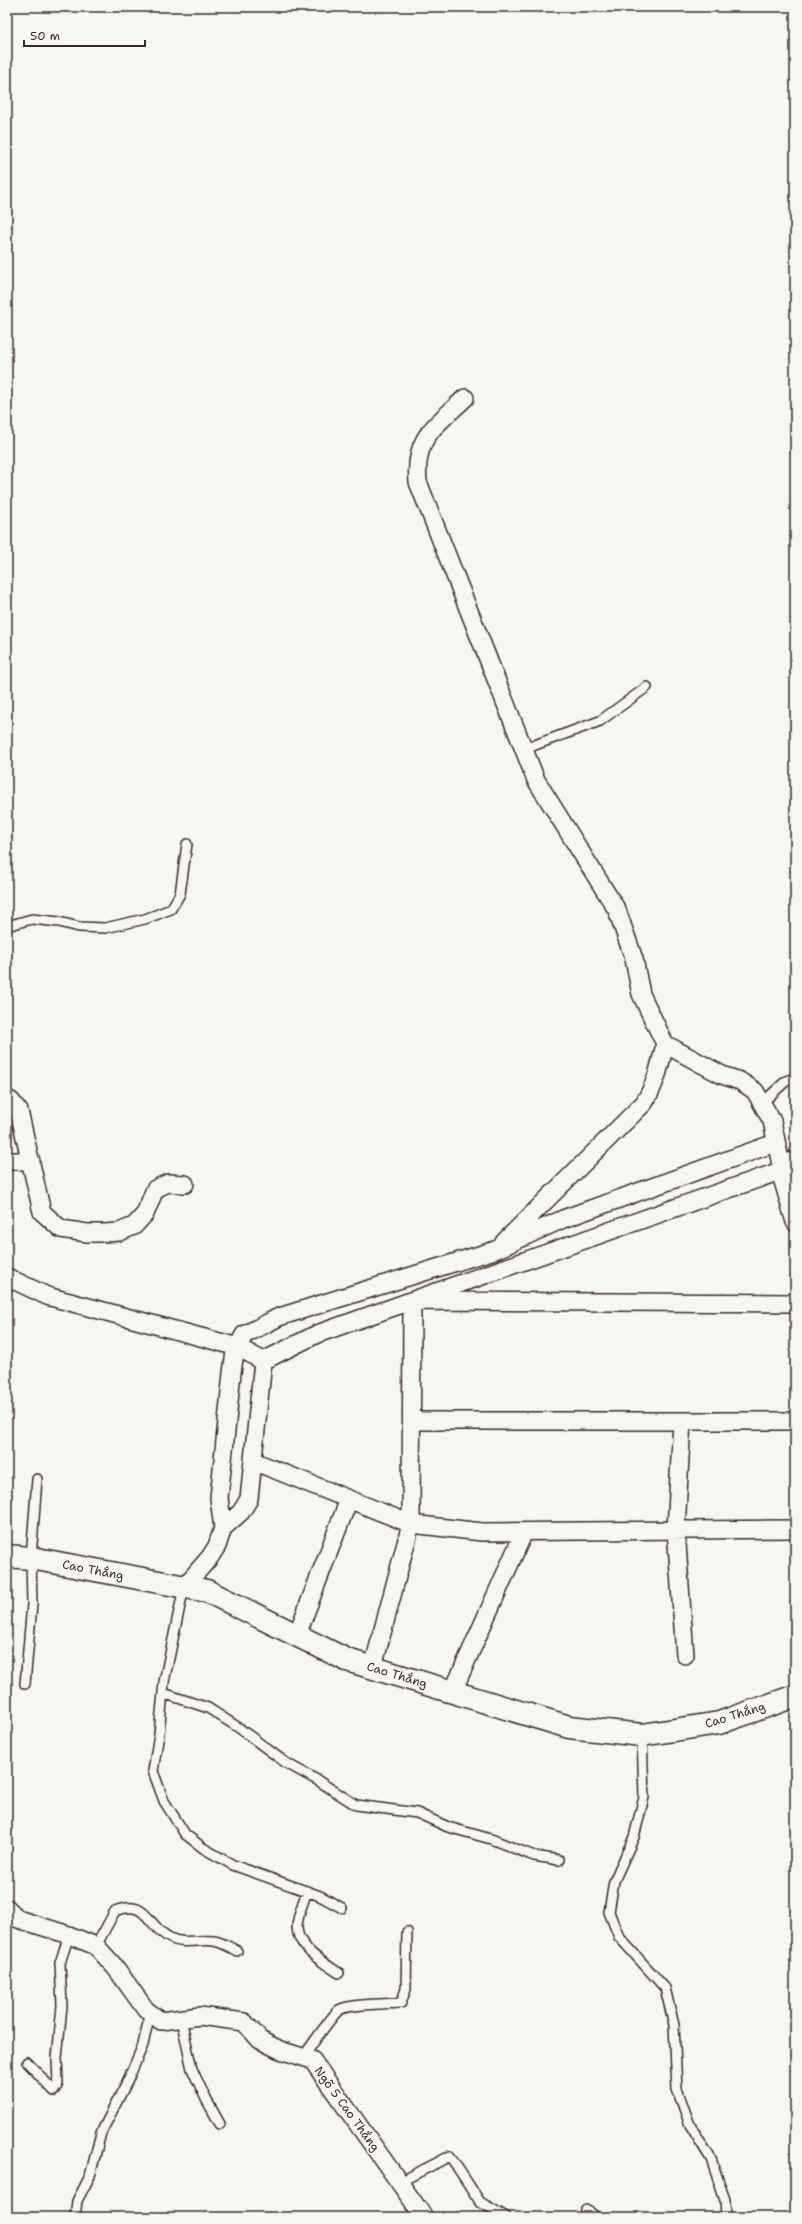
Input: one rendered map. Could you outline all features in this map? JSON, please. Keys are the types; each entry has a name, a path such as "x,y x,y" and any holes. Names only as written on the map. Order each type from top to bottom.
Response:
{"main road":[{"name":"Cao Thắng","path":"7,1556 32,1558 207,1591 347,1660 569,1726 642,1735 719,1723 795,1696"}],"street":[{"path":"465,398 425,435 416,463 418,482 536,780 617,910 634,959 641,994 665,1044 722,1075 740,1081 755,1091 763,1102 772,1121 776,1135 775,1143 786,1165 795,1222"},
{"path":"495,1250 644,1103 658,1074 665,1044"},
{"path":"7,1099 19,1112 42,1212 61,1229 87,1233 119,1232 134,1226 145,1214 155,1189 168,1183 185,1184"},
{"path":"184,1587 210,1558 217,1546 223,1528 219,1498 232,1373 235,1352 244,1335 279,1317 495,1250 563,1220 775,1143"},
{"path":"7,1161 31,1161"},
{"path":"263,1361 318,1334 786,1165"},
{"path":"7,1277 47,1296 238,1347 263,1361"},
{"path":"412,1301 795,1303"},
{"path":"373,1667 411,1524 412,1301"},
{"path":"223,1528 241,1512 249,1499 263,1361"},
{"path":"412,1421 795,1421"},
{"path":"682,1421 676,1530 685,1655"},
{"path":"253,1461 411,1524 482,1532 795,1529"},
{"path":"297,1635 348,1499"},
{"path":"454,1691 524,1532"},
{"name":"Ngõ 5 Cao Thắng","path":"7,1908 18,1919 69,1935 96,1946 115,1967 146,2010 161,2021 200,2016 244,2022 260,2040 280,2050 312,2060 424,2217"}],"lane":[{"path":"524,749 600,721 647,687"},
{"path":"7,926 32,919 59,922 79,927 105,928 145,920 171,909 180,894 187,844"},
{"path":"763,1102 786,1081 795,1078"},
{"path":"25,1684 32,1604 32,1558 37,1479"},
{"path":"184,1587 163,1693 159,1734 153,1771 164,1801 185,1834 203,1848 233,1865 320,1896 342,1908"},
{"path":"163,1693 208,1708 239,1728 286,1763 317,1780 356,1806 417,1813 448,1826 491,1839 534,1856 559,1860"},
{"path":"642,1735 644,1797 634,1837 614,1881 610,1912 619,1937 665,1988 674,2025 677,2089 690,2126 711,2159 725,2200 726,2217"},
{"path":"307,1891 297,1926 302,1942 322,1962 339,1973"},
{"path":"96,1946 115,1911 127,1906 140,1910 170,1938 179,1941 214,1941 236,1950"},
{"path":"302,2057 339,2010 358,2005 378,2006 401,2003 406,1989 407,1932"},
{"path":"27,2062 54,2091 58,2084 57,2058 62,2006 60,1964 69,1935"},
{"path":"75,2217 77,2201 90,2176 101,2133 125,2086 143,2045 150,2013"},
{"path":"181,2019 192,2069 220,2124"},
{"path":"400,2182 450,2156 480,2202 493,2214 506,2217"},
{"path":"586,2210 597,2217"}]}
